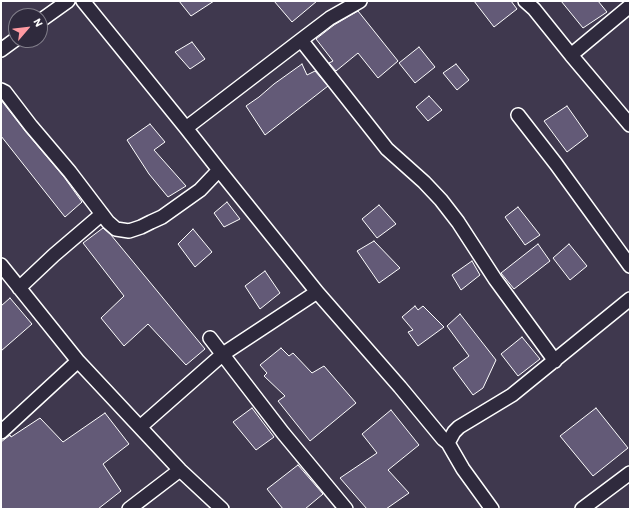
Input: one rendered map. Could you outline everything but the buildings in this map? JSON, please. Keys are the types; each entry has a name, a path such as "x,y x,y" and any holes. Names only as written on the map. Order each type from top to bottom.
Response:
{"street":[{"path":"48,15 68,1"},
{"path":"83,1 317,292 448,443 492,509"},
{"path":"186,128 330,18 360,1"},
{"path":"525,1 534,9 630,125"},
{"path":"571,55 630,6"},
{"path":"301,40 387,149 424,182 441,200 458,222 495,279 555,361"},
{"path":"1,90 5,92 31,126 70,172 108,222 116,229 129,231 162,217 200,190 219,170"},
{"path":"518,115 556,164 630,266"},
{"path":"19,288 102,214"},
{"path":"1,265 78,361 180,470 222,509"},
{"path":"140,427 223,354 317,292"},
{"path":"448,443 454,432 459,427 512,395 630,299"},
{"path":"210,338 283,432 346,509"},
{"path":"1,432 78,361"},
{"path":"129,509 180,470"},
{"path":"582,509 630,473"}]}
